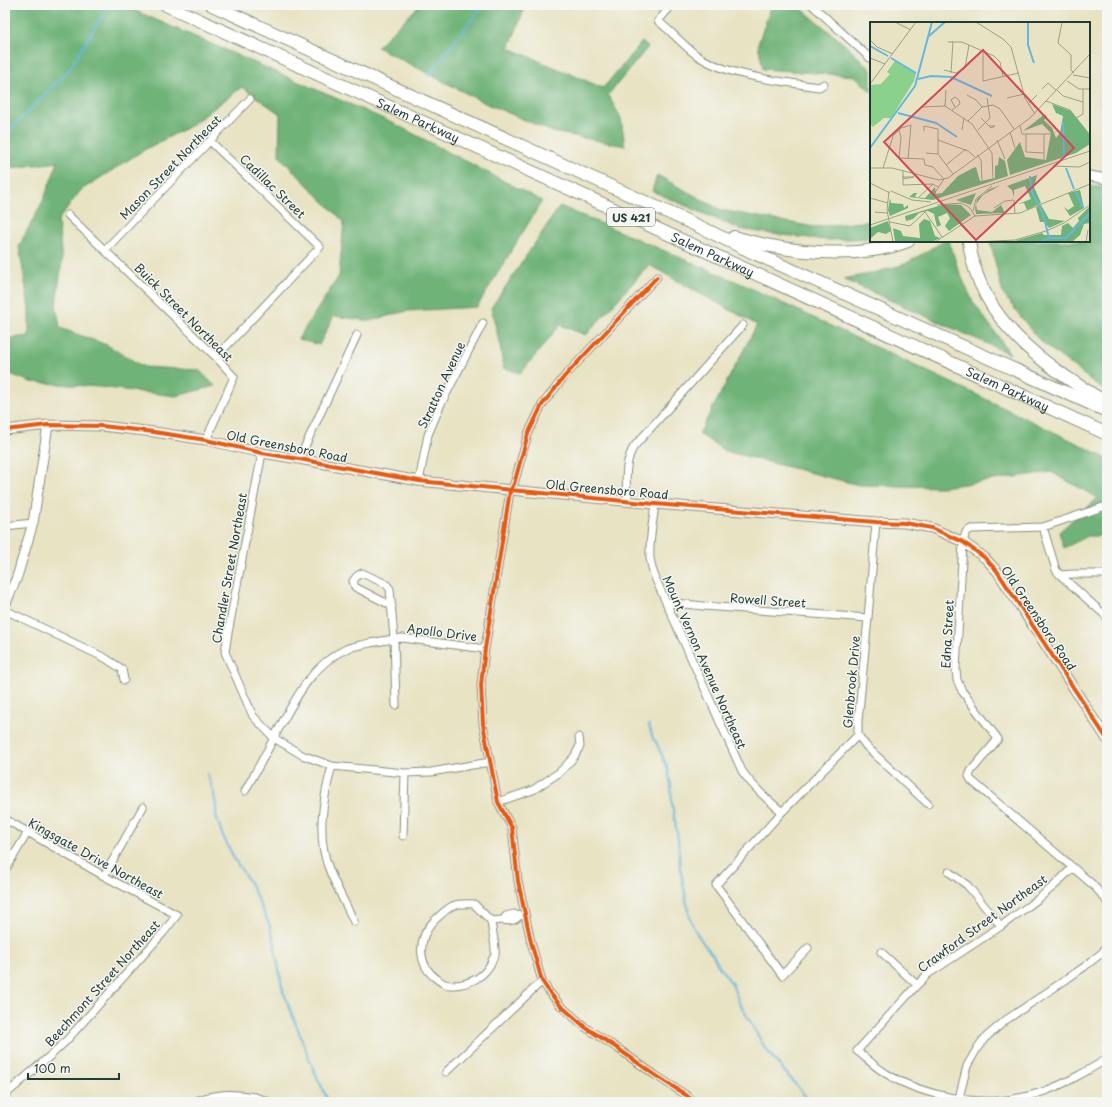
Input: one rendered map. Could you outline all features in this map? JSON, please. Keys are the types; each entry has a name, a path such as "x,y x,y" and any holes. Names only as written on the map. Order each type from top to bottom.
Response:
{"highway":[{"name":"Salem Parkway","path":"166,5 1103,433"},
{"name":"Salem Parkway","path":"212,5 698,226 754,253 1107,411"},
{"path":"220,5 235,15"},
{"path":"698,226 762,245 811,251 841,252 869,250 905,242"},
{"path":"969,242 973,263 982,288 995,310 1012,331 1032,352 1055,370 1079,387 1107,403"}],"street":[{"path":"672,5 658,21 696,54 717,66 751,76 819,87 824,84"},
{"path":"812,5 870,58"},
{"name":"Mason Street Northeast","path":"105,250 250,98"},
{"name":"Cadillac Street","path":"210,141 320,247 216,357"},
{"path":"1090,176 1107,179"},
{"name":"Buick Street Northeast","path":"68,215 216,357 234,377 206,440"},
{"path":"657,276 564,377 542,405 528,434 514,484 510,491 485,649 481,685 483,724 498,802 512,828 522,915 542,981 560,1005 585,1027 655,1075 686,1094 692,1100"},
{"name":"Stratton Avenue","path":"419,481 428,435 440,406 482,323"},
{"path":"628,501 626,478 628,462 632,450 743,325"},
{"path":"299,458 357,335"},
{"path":"5,605 17,577 32,523 48,425"},
{"name":"Old Greensboro Road","path":"5,430 48,425 102,426 206,440 262,453 299,458 419,481 655,504 876,522 905,523 932,528 963,542 985,558 997,572 1107,739"},
{"name":"Chandler Street Northeast","path":"262,453 225,652 253,716 274,738 302,755 332,766 405,773 431,772 490,762"},
{"name":"Mount Vernon Avenue Northeast","path":"655,504 650,559 651,567 656,580 742,771 757,790 782,812"},
{"path":"963,542 966,532 971,529 1043,527 1106,506"},
{"name":"Glenbrook Drive","path":"808,948 782,976 716,885 782,812 858,735 876,522"},
{"path":"5,526 32,523"},
{"path":"1043,527 1056,570 1107,617"},
{"name":"Edna Street","path":"963,542 956,669 957,680 962,691 998,738 971,771 969,776 971,780 1072,868"},
{"path":"392,606 355,587 353,581 357,576 362,574 386,584 390,589 392,606 394,639 396,705"},
{"path":"1060,575 1107,574"},
{"name":"Rowell Street","path":"666,602 868,618"},
{"path":"5,610 105,658 122,669 124,680"},
{"name":"Apollo Drive","path":"245,791 306,683 331,658 348,648 403,638 485,649"},
{"path":"858,735 866,746 928,804"},
{"path":"498,802 533,790 560,772 574,757 580,746 579,737"},
{"path":"332,766 326,788 322,817 322,845 328,868 354,922"},
{"path":"403,836 405,773"},
{"path":"104,876 143,807"},
{"name":"Kingsgate Drive Northeast","path":"5,819 177,916"},
{"path":"5,870 28,832"},
{"path":"1072,868 1092,884 1107,902"},
{"name":"Crawford Street Northeast","path":"959,1098 931,1093 904,1083 881,1070 857,1051 928,974 1001,926 1038,899 1072,868"},
{"path":"949,872 967,885 1001,926"},
{"path":"491,921 495,956 488,968 476,980 461,984 446,985 432,976 424,965 421,950 424,936 430,925 448,908 459,903 474,904 491,921 503,920 507,922 522,915"},
{"name":"Beechmont Street Northeast","path":"5,1095 66,1041 177,916"},
{"path":"1107,944 1102,952 1084,967 1006,1020 985,1038 975,1051 967,1066 959,1098 996,1101 1029,1095 1061,1084 1107,1059"},
{"path":"881,952 917,985"},
{"path":"446,1072 542,981"},
{"path":"194,1102 215,1095 255,1097 269,1102"}],"green space":[{"path":"5,5 122,5 393,123 542,201 477,307 407,311 369,321 334,316 319,345 298,339 339,276 344,222 279,156 280,114 242,87 190,126 144,150 81,190 58,220 62,261 56,305 60,328 107,345 144,367 199,370 215,386 176,396 99,387 31,382 5,372 5,339 29,336 29,308 19,246 43,201 58,162 5,169"},
{"path":"420,5 526,5 509,48 603,88 642,42 648,47 608,95 621,118 625,146 553,132 485,103 377,47"},
{"path":"777,5 797,5 843,43 870,68 870,91 855,76 763,69 758,44 770,10"},
{"path":"657,175 721,210 814,227 870,221 870,238 827,240 739,229 652,191"},
{"path":"1090,186 1107,188 1107,391 1039,340 1003,294 990,242 1090,242"},
{"path":"560,206 742,284 971,392 1107,459 1107,536 1088,536 1064,548 1059,532 1098,498 1051,472 942,487 859,485 725,451 699,434 757,325 649,265 586,335 560,325 521,373 503,368 500,344 491,308"},
{"path":"942,242 949,242 958,269 973,302 1010,354 843,279 874,273 905,264"}],"waterway":[{"path":"5,135 68,71 109,5"},
{"path":"428,76 483,5"},
{"path":"649,725 653,739 656,742 668,769 678,839 680,867 688,910 693,927 732,984 739,1002 765,1048 810,1102"},
{"path":"207,773 214,794 216,815 222,834 235,860 250,883 269,924 275,944 283,991 314,1071 329,1102"}],"cycle path":[{"path":"657,277 564,377 542,405 528,434 514,484 510,491 485,649 481,685 483,724 498,802 512,828 518,881 531,942 542,981 560,1005 585,1027 692,1100"},
{"path":"5,430 48,425 102,426 206,440 262,453 419,481 655,504 876,522 905,523 932,528 963,542 985,558 997,571 1107,739"}]}
